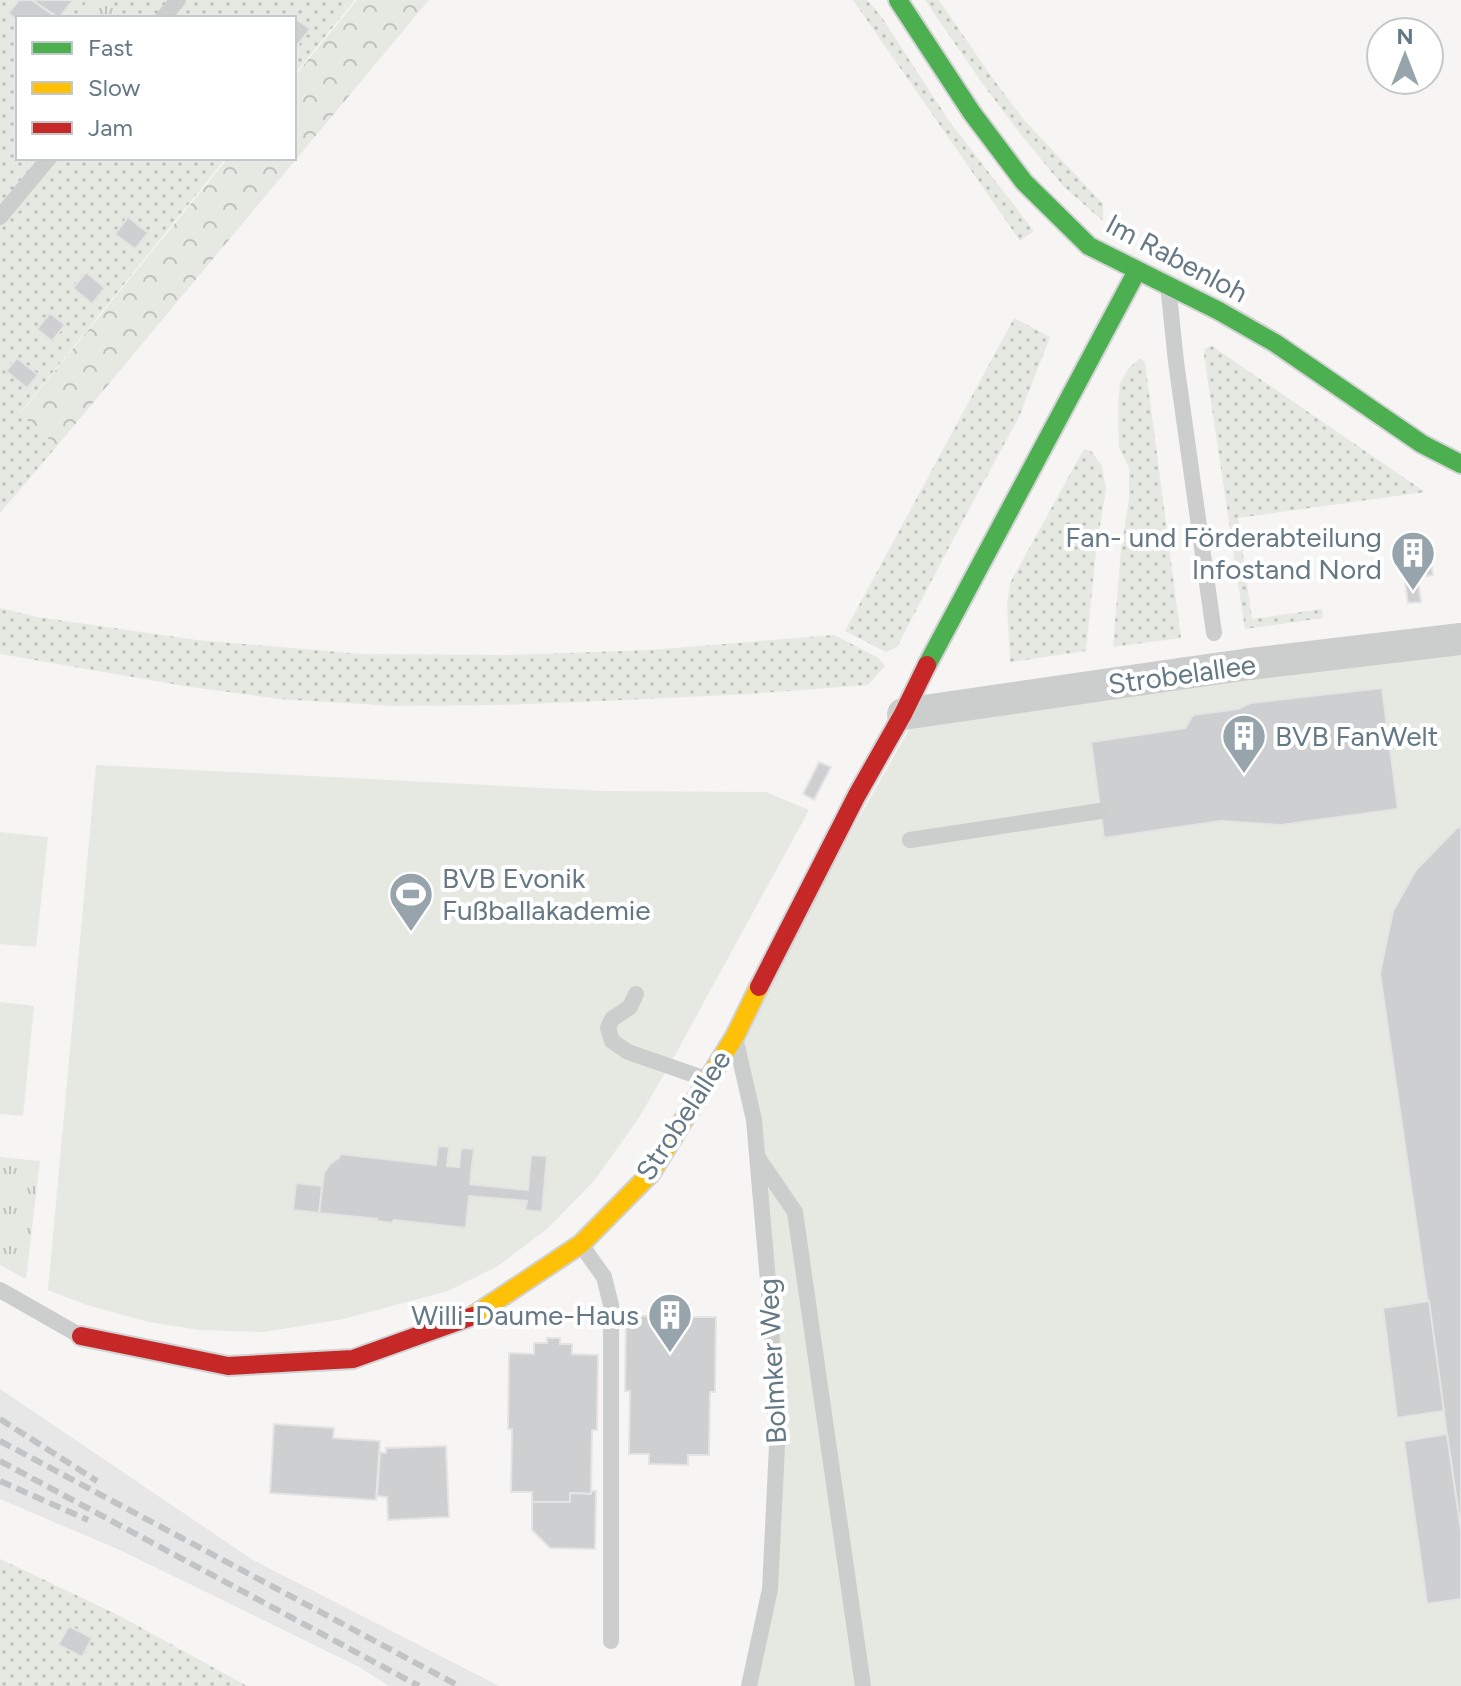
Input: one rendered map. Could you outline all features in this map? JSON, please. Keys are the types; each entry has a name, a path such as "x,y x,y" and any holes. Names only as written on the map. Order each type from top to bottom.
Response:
{"street":[{"name":"Im Rabenloh","path":"898,0 972,113 1024,182 1089,246 1219,311 1275,343 1422,444 1461,464"},
{"name":"Strobelallee","path":"81,1336 228,1366 353,1359 470,1318 581,1244 651,1173 735,1036 850,808 903,714 1137,271"},
{"name":"Strobelallee","path":"903,714 1250,664 1461,639"}],"lane":[{"path":"165,16 178,0"},
{"path":"0,217 47,160"},
{"path":"1168,287 1214,633"},
{"path":"910,840 1100,811"},
{"path":"636,994 630,1007 612,1019 608,1028 612,1041 628,1052 708,1080"},
{"name":"Bolmker Weg","path":"735,1036 754,1120 770,1304 777,1446 770,1589 749,1686"},
{"path":"757,1156 795,1212 863,1686"},
{"path":"581,1244 604,1277 611,1305 611,1641"},
{"path":"0,1290 81,1336"}],"shaded area":[{"path":"0,1389 253,1560 499,1686 389,1686 359,1667 122,1551 0,1499"}],"green space":[{"path":"0,0 355,0 296,73 296,16 16,16 16,160 224,160 20,413 57,446 0,513"},
{"path":"88,0 103,0 123,16 76,16"},
{"path":"357,0 429,0 296,159 296,75"},
{"path":"853,0 867,0 881,16 949,121 1034,231 1020,241"},
{"path":"925,0 939,0 1024,120 1103,204 1103,221 1063,186 1022,136"},
{"path":"226,160 296,160 57,446 20,414"},
{"path":"1014,318 1050,337 1019,417 897,647 886,652 845,631"},
{"path":"1212,346 1425,492 1238,518 1252,619 1322,609 1323,618 1245,629 1204,355 1205,348"},
{"path":"1139,359 1145,362 1181,638 1113,647 1121,550 1129,499 1129,468 1119,447 1120,383 1128,369"},
{"path":"1084,449 1091,451 1102,466 1106,489 1086,651 1010,662 1007,604 1010,583"},
{"path":"0,608 37,617 197,640 362,654 509,655 650,650 834,635 879,658 885,666 868,685 750,694 500,705 395,706 279,699 0,654"},
{"path":"1461,637 1461,1686 749,1686 770,1589 776,1415 767,1273 735,1036 919,712"},
{"name":"BVB Evonik Fußballakademie","path":"96,765 602,791 766,792 809,810 638,1119 594,1181 548,1228 498,1266 448,1291 343,1319 264,1332 199,1330 149,1322 87,1305 48,1290"},
{"path":"0,832 48,837 36,947 0,944"},
{"path":"0,1002 34,1006 23,1116 0,1114"},
{"path":"0,1157 40,1161 26,1279 0,1265"},
{"path":"0,1559 118,1615 247,1686 0,1686"}],"building":[{"path":"19,0 32,0 54,16 16,16 16,19 8,13"},
{"path":"32,0 73,0 61,16"},
{"path":"296,19 310,29 296,47"},
{"path":"128,217 148,233 135,249 115,234"},
{"path":"86,272 105,288 92,304 73,288"},
{"path":"50,313 65,325 52,341 37,329"},
{"path":"17,358 38,375 27,388 6,371"},
{"path":"1429,547 1433,575 1406,580 1401,551"},
{"name":"Fan- und Förderabteilung Infostand Nord","path":"1418,580 1421,602 1408,603 1405,582"},
{"name":"BVB FanWelt","path":"1382,688 1398,809 1281,825 1221,821 1104,838 1091,742 1185,728 1193,715 1238,709 1250,703"},
{"path":"819,762 831,767 814,800 803,794"},
{"path":"1461,826 1461,1531 1380,973 1393,911 1416,870"},
{"path":"438,1146 449,1147 447,1166 459,1167 461,1148 474,1149 470,1184 528,1190 531,1155 547,1156 542,1212 525,1210 527,1201 469,1196 466,1228 394,1220 392,1223 319,1213 324,1173 340,1154 436,1165"},
{"path":"296,1183 322,1186 319,1213 293,1210"},
{"name":"Willi-Daume-Haus","path":"664,1301 678,1301 678,1305 690,1306 690,1317 716,1317 715,1392 710,1392 709,1455 688,1455 688,1465 649,1464 649,1454 629,1454 630,1391 625,1391 626,1316 652,1316 652,1305 664,1305"},
{"path":"1429,1301 1444,1411 1397,1418 1383,1308"},
{"path":"547,1338 560,1338 560,1344 572,1344 572,1354 598,1355 597,1430 592,1430 591,1494 570,1493 570,1502 532,1502 532,1492 511,1492 509,1353 534,1354 534,1343 547,1343"},
{"path":"274,1424 334,1428 333,1438 380,1441 376,1500 270,1493"},
{"path":"1447,1434 1461,1531 1461,1599 1427,1604 1404,1441"},
{"path":"446,1446 449,1517 388,1520 387,1497 377,1496 380,1452 386,1453 386,1448"},
{"path":"591,1491 596,1491 595,1549 550,1548 532,1530 532,1502 570,1502 570,1493 591,1494"},
{"path":"69,1626 92,1638 82,1657 58,1645"}],"railway":[{"path":"0,1419 97,1481"},
{"path":"0,1441 459,1686"},
{"path":"0,1461 419,1686"},
{"path":"0,1481 88,1520"}],"traffic: fast":[{"path":"898,0 972,113 1024,182 1089,246 1219,311 1275,343 1422,444 1461,464"},
{"path":"927,665 1137,271"}],"traffic: slow":[{"path":"473,1316 581,1244 651,1173 735,1036 759,987"}],"traffic: jam":[{"path":"759,987 927,665"},
{"path":"81,1336 228,1366 353,1359 473,1316"}],"place":[{"name":"Fan- und Förderabteilung Infostand Nord","path":"1413,592"},
{"name":"BVB FanWelt","path":"1244,775"},
{"name":"BVB Evonik Fußballakademie","path":"411,933"},
{"name":"Willi-Daume-Haus","path":"670,1354"}]}
